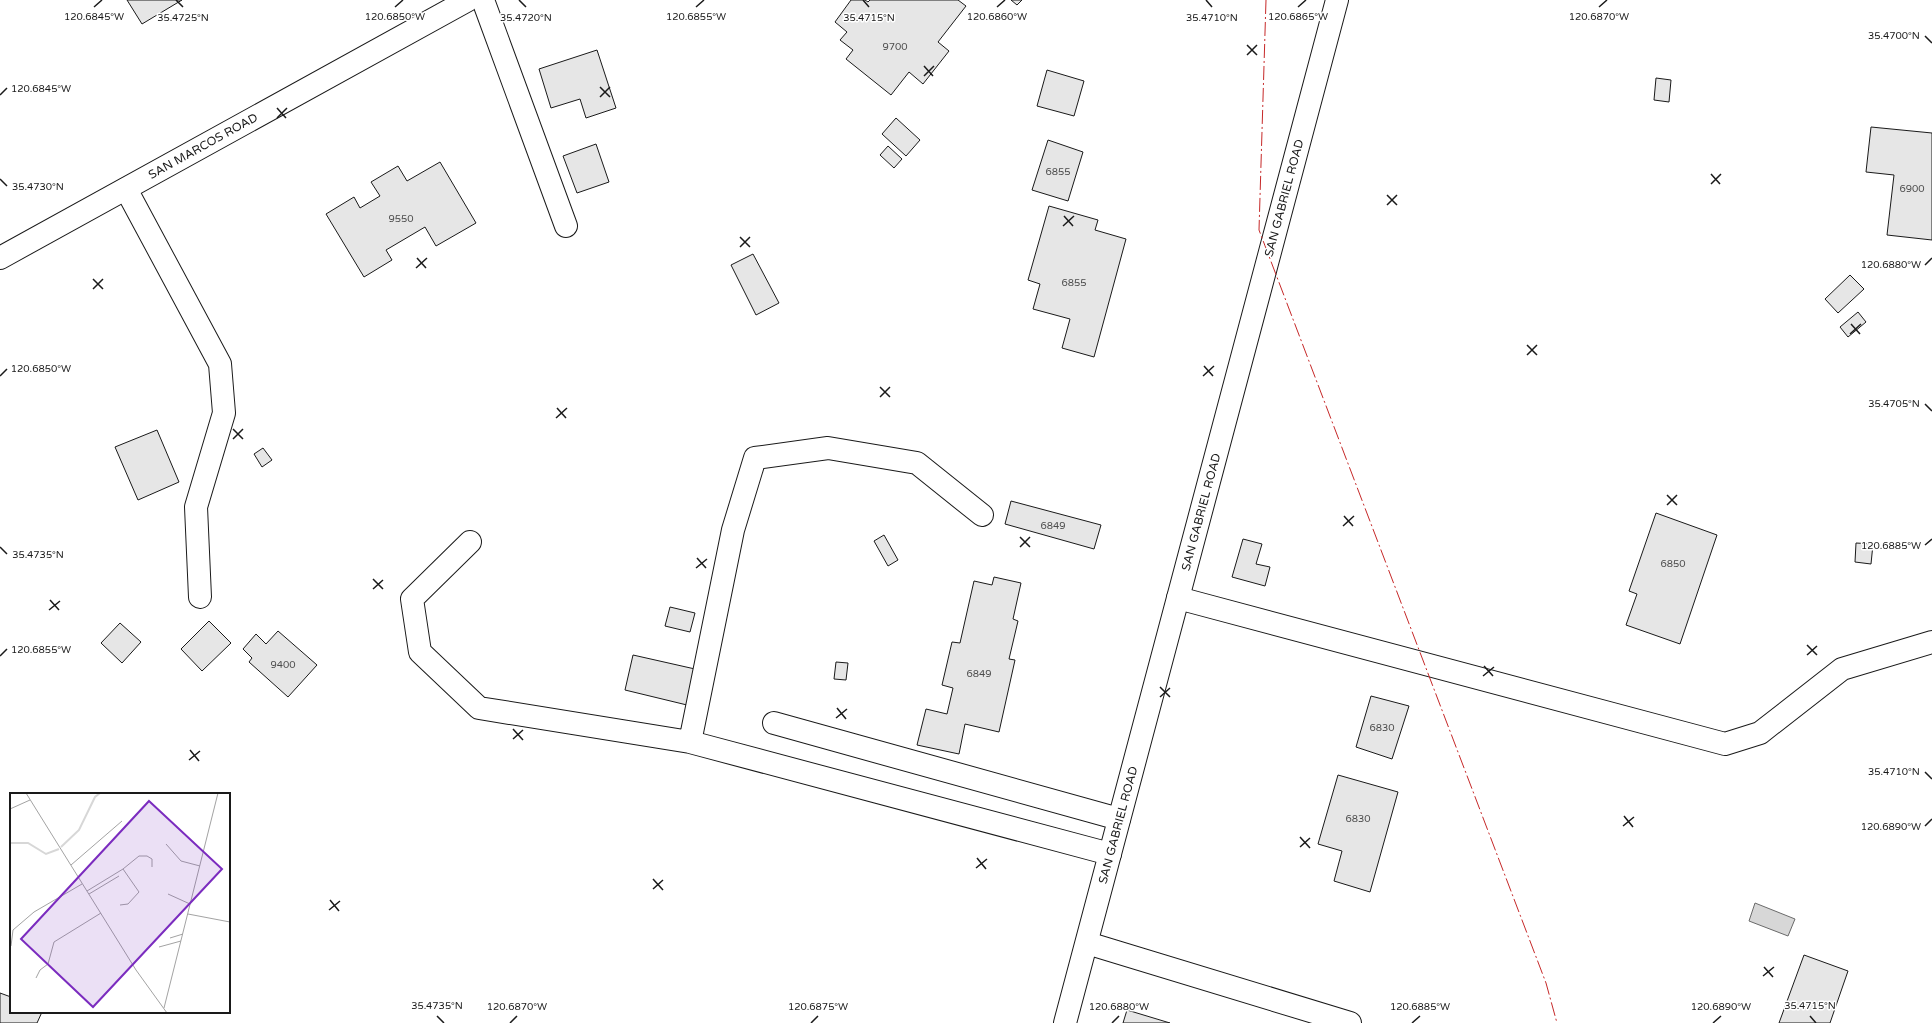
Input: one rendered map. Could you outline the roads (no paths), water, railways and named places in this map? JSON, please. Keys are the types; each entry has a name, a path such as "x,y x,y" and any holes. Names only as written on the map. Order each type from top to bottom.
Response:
{"street":[{"name":"SAN MARCOS ROAD","path":"0,258 468,0"},
{"path":"483,0 566,226"},
{"name":"SAN GABRIEL ROAD","path":"1065,1023 1337,0"},
{"path":"126,189 220,364 224,413 196,507 200,597"},
{"path":"690,742 733,530 755,458 828,448 917,463 982,516"},
{"path":"470,542 412,599 420,652 479,708 690,742 1110,854"},
{"path":"1178,598 1725,744 1760,733 1842,669 1932,642"},
{"path":"774,723 1119,819"},
{"path":"1087,943 1350,1023"}]}
